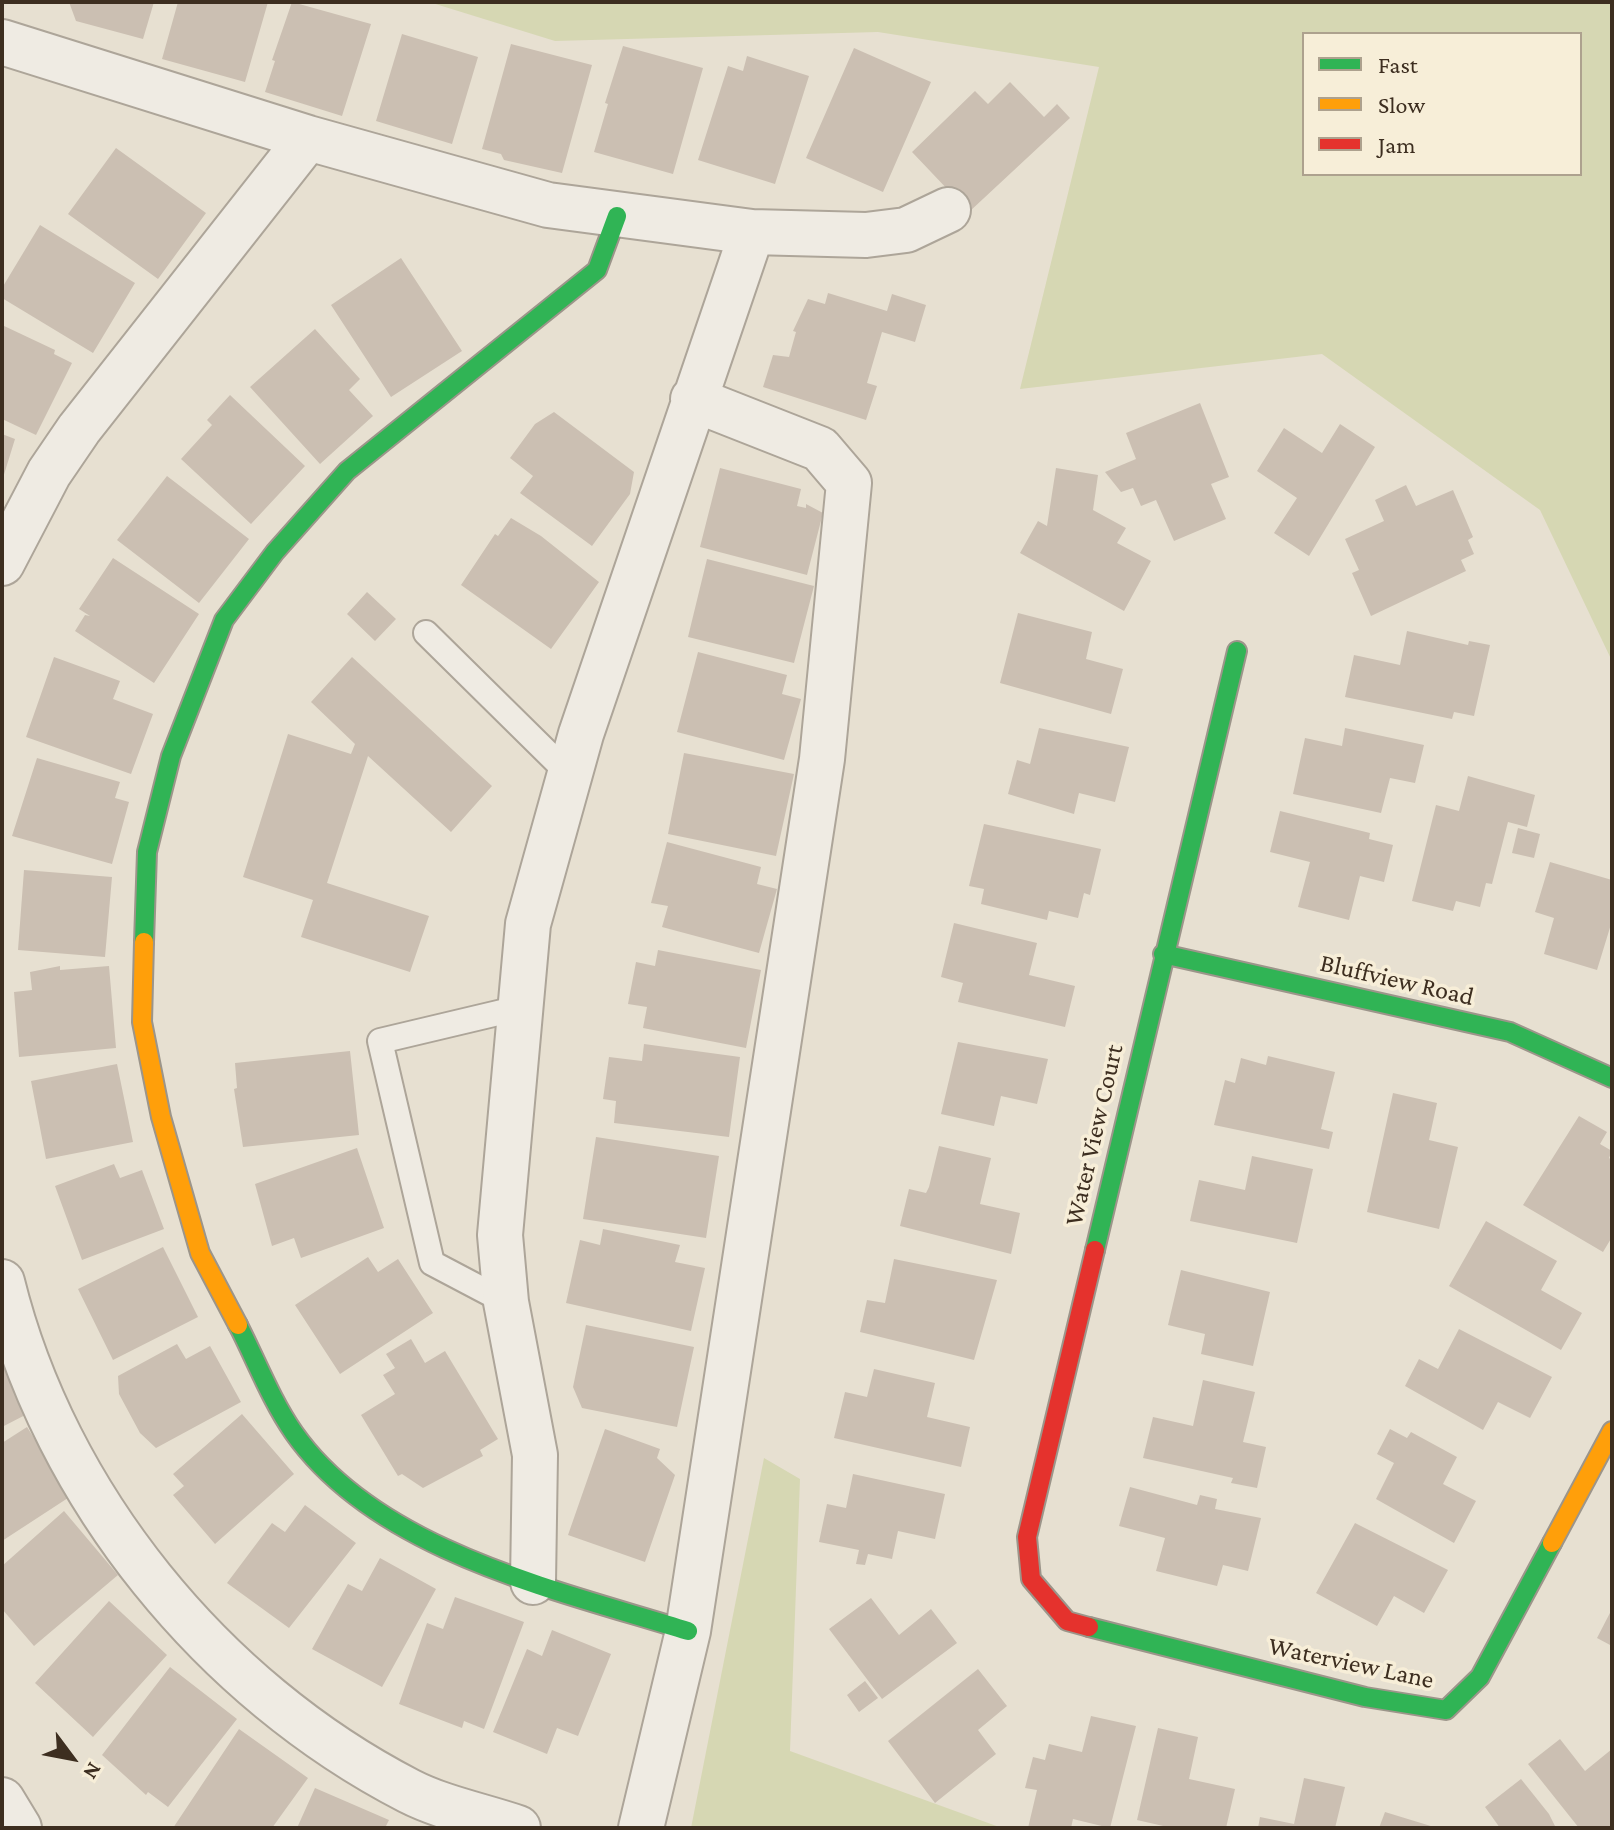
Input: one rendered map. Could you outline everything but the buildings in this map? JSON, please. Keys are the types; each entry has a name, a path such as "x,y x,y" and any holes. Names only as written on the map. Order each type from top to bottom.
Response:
{"street":[{"path":"5,47 308,138 548,205 752,232 866,235 906,230 948,210"},
{"path":"2,563 49,473 79,429 308,138"},
{"path":"617,216 597,270 347,471 275,552 224,620 171,756 147,852 142,1022 161,1117 200,1253 294,1433 358,1501 424,1540 533,1582 688,1631"},
{"path":"533,1582 535,1455 506,1302 500,1235 528,924 569,774 693,399 752,232"},
{"path":"641,1828 688,1631 822,759 849,483 820,449 693,399"},
{"name":"Water View Court","path":"1067,1621 1031,1579 1027,1537 1237,651"},
{"name":"Bluffview Road","path":"1163,954 1510,1032 1612,1078"},
{"path":"2,1282 29,1366 58,1431 92,1493 132,1552 217,1652 310,1729 360,1763 412,1792 518,1828"},
{"name":"Waterview Lane","path":"1067,1621 1365,1697 1446,1710 1480,1677 1612,1431"},
{"path":"2,1800 19,1828"}],"lane":[{"path":"426,633 569,774"},
{"path":"506,1302 432,1263 380,1041 519,1008"}],"green space":[{"path":"429,2 1612,2 1612,661 1540,510 1322,354 1020,389 1099,67 878,32 555,41"},
{"path":"764,1458 800,1479 790,1751 1002,1828 691,1828"}],"traffic: fast":[{"path":"144,942 147,852 171,756 224,620 275,552 347,471 597,270 617,216"},
{"path":"1095,1250 1237,651"},
{"path":"1163,954 1510,1032 1612,1078"},
{"path":"238,1325 271,1394 294,1433 329,1474 372,1508 421,1537 473,1561 688,1631"},
{"path":"1089,1627 1365,1697 1446,1710 1480,1677 1552,1543"}],"traffic: slow":[{"path":"144,942 142,1022 161,1117 200,1253 238,1325"},
{"path":"1552,1543 1612,1431"}],"traffic: jam":[{"path":"1089,1627 1067,1621 1031,1579 1027,1537 1095,1250"}]}
